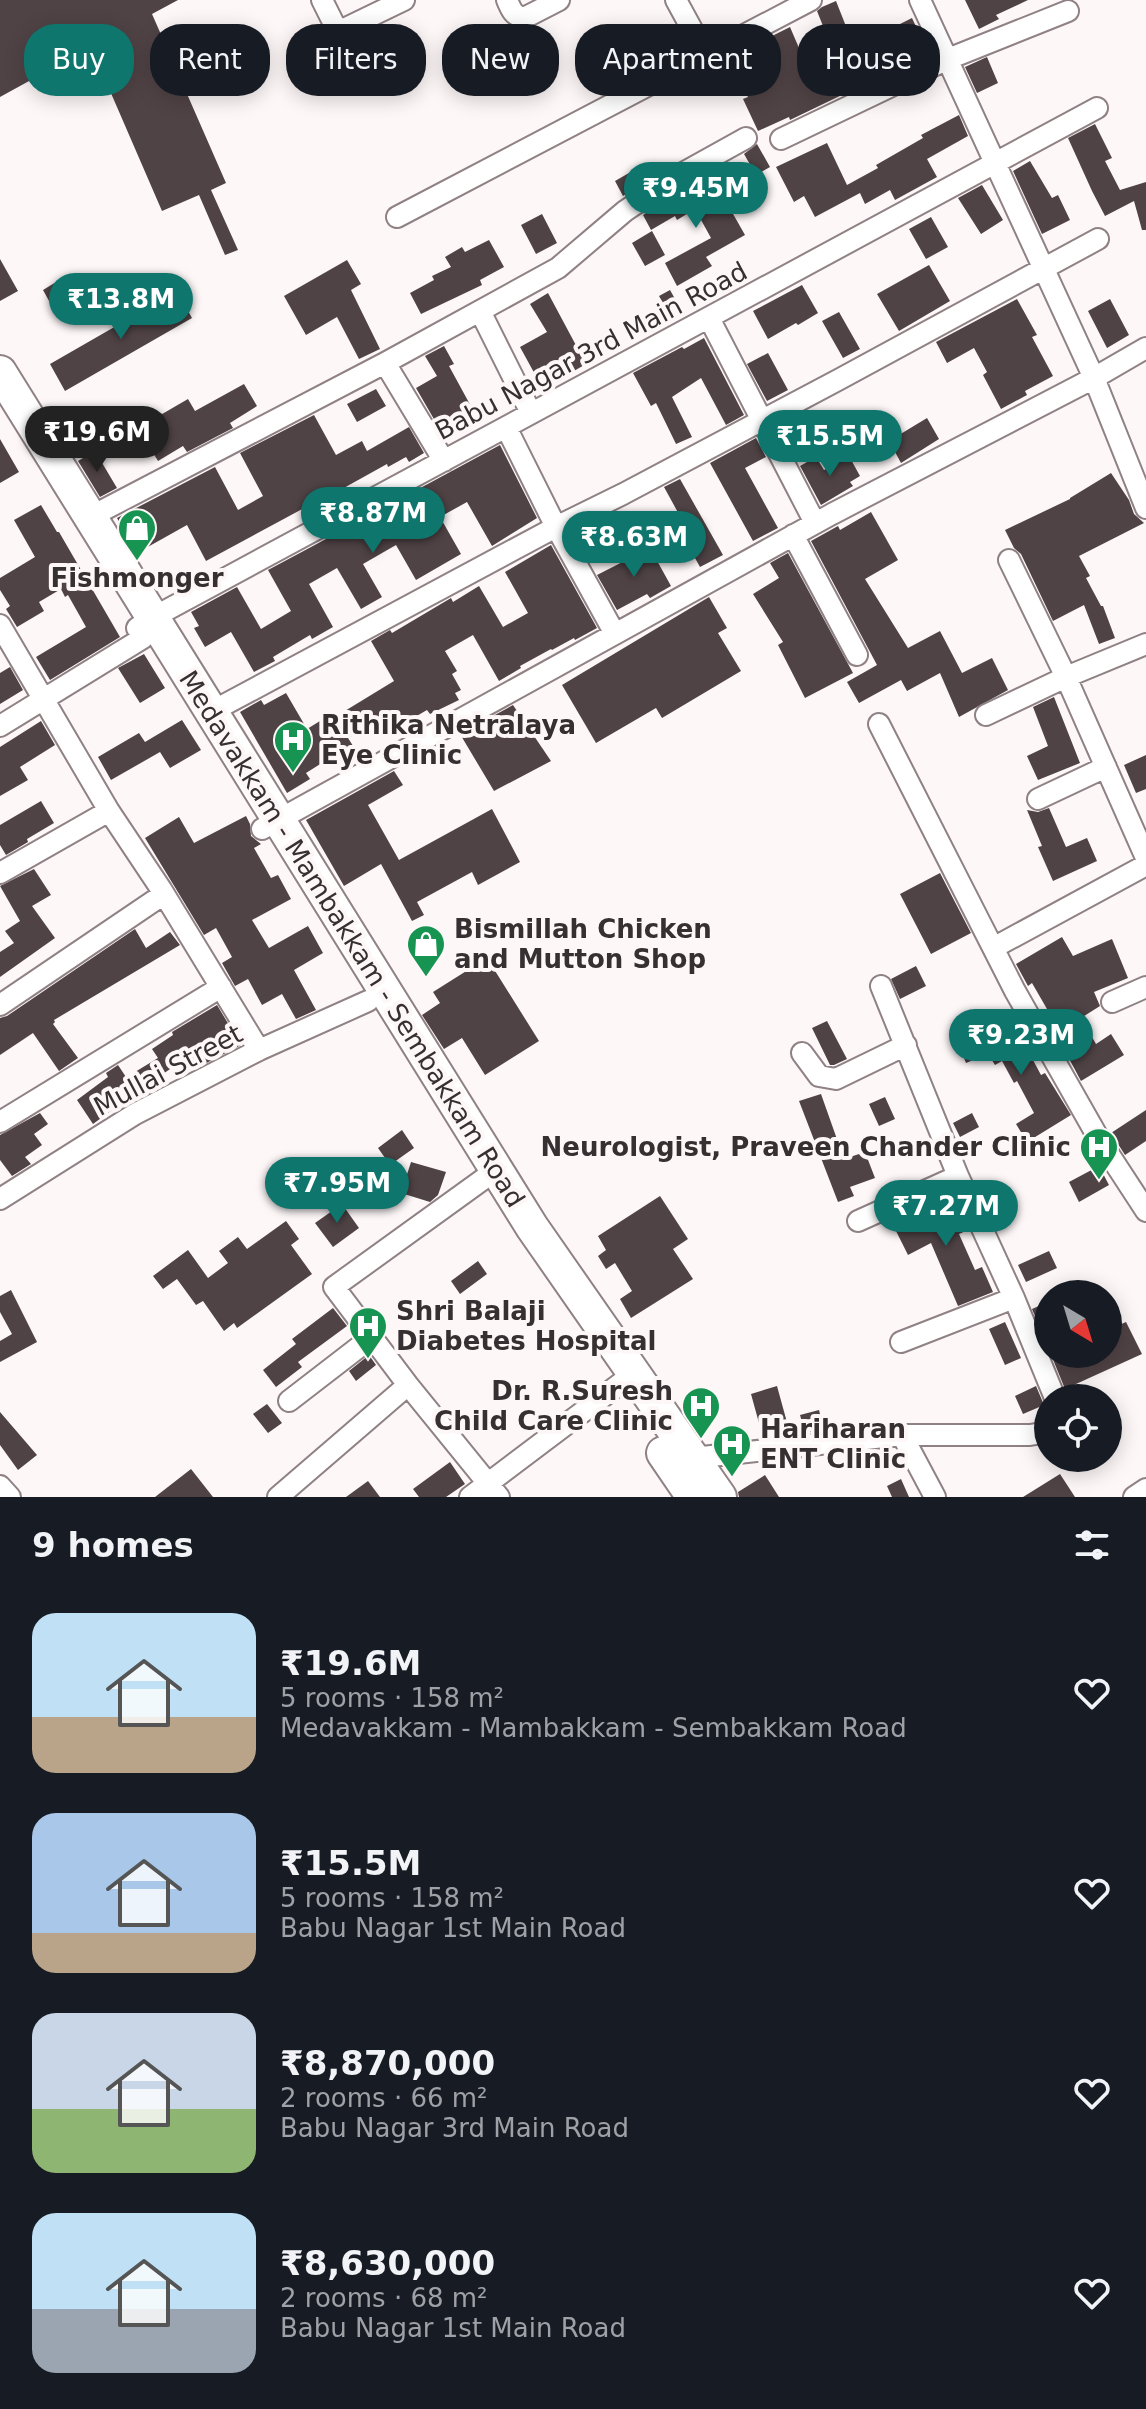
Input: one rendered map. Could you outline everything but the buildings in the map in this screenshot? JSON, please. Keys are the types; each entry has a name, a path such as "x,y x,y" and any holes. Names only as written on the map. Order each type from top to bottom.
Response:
{"main road":[{"name":"Medavakkam - Mambakkam - Sembakkam Road","path":"0,372 90,517 144,628 212,714 269,824 368,1001 626,1379 693,1497"},
{"name":"Medavakkam - Mambakkam - Sembakkam Road","path":"0,406 269,824 488,1175"},
{"name":"Medavakkam - Mambakkam - Sembakkam Road","path":"626,1379 693,1458 720,1497"}],"street":[{"path":"322,0 337,30 404,0"},
{"path":"507,0 512,12 524,18 559,0"},
{"path":"676,0 689,24"},
{"path":"765,24 811,0"},
{"path":"920,0 1094,378 1146,508"},
{"path":"781,139 948,59 1068,11"},
{"path":"397,217 628,96"},
{"name":"Babu Nagar 3rd Main Road","path":"0,726 144,628 531,413 1097,108"},
{"path":"90,517 385,363 558,268 625,211 674,178 746,138"},
{"path":"212,714 1098,239"},
{"path":"480,311 531,413"},
{"path":"709,318 815,523"},
{"path":"269,824 815,523 1146,348"},
{"path":"385,363 444,461"},
{"path":"506,427 615,634"},
{"path":"793,535 857,655"},
{"path":"1009,560 1066,677 1146,858"},
{"path":"0,625 109,811 164,894 259,1050"},
{"path":"986,715 1146,644"},
{"path":"879,724 1015,991 1091,1126 1146,1211"},
{"path":"1038,799 1106,767"},
{"path":"0,873 109,811"},
{"path":"993,948 1146,865"},
{"path":"0,1005 164,894"},
{"path":"881,986 958,1176 1049,1384"},
{"path":"0,1122 221,987"},
{"path":"1112,1002 1146,987"},
{"name":"Mullai Street","path":"0,1199 135,1114 259,1050 368,1001"},
{"path":"802,1053 819,1076 836,1079 906,1045"},
{"path":"488,1175 334,1287 408,1385 494,1490"},
{"path":"858,1221 958,1176"},
{"path":"901,1342 1014,1298"},
{"path":"289,1401 372,1337"},
{"path":"470,1497 494,1490 626,1379"},
{"path":"278,1497 408,1385"},
{"path":"693,1458 902,1435 1034,1434"},
{"path":"902,1435 935,1497"},
{"path":"0,1486 10,1497"},
{"path":"1134,1497 1146,1489"}],"place":[{"name":"Fishmonger","path":"137,562"},
{"name":"Rithika Netralaya Eye Clinic","path":"293,774"},
{"name":"Bismillah Chicken and Mutton Shop","path":"426,978"},
{"name":"Neurologist, Praveen Chander Clinic","path":"1099,1181"},
{"name":"Shri Balaji Diabetes Hospital","path":"368,1360"},
{"name":"Dr. R.Suresh Child Care Clinic","path":"701,1440"},
{"name":"Hariharan ENT Clinic","path":"732,1478"}]}
